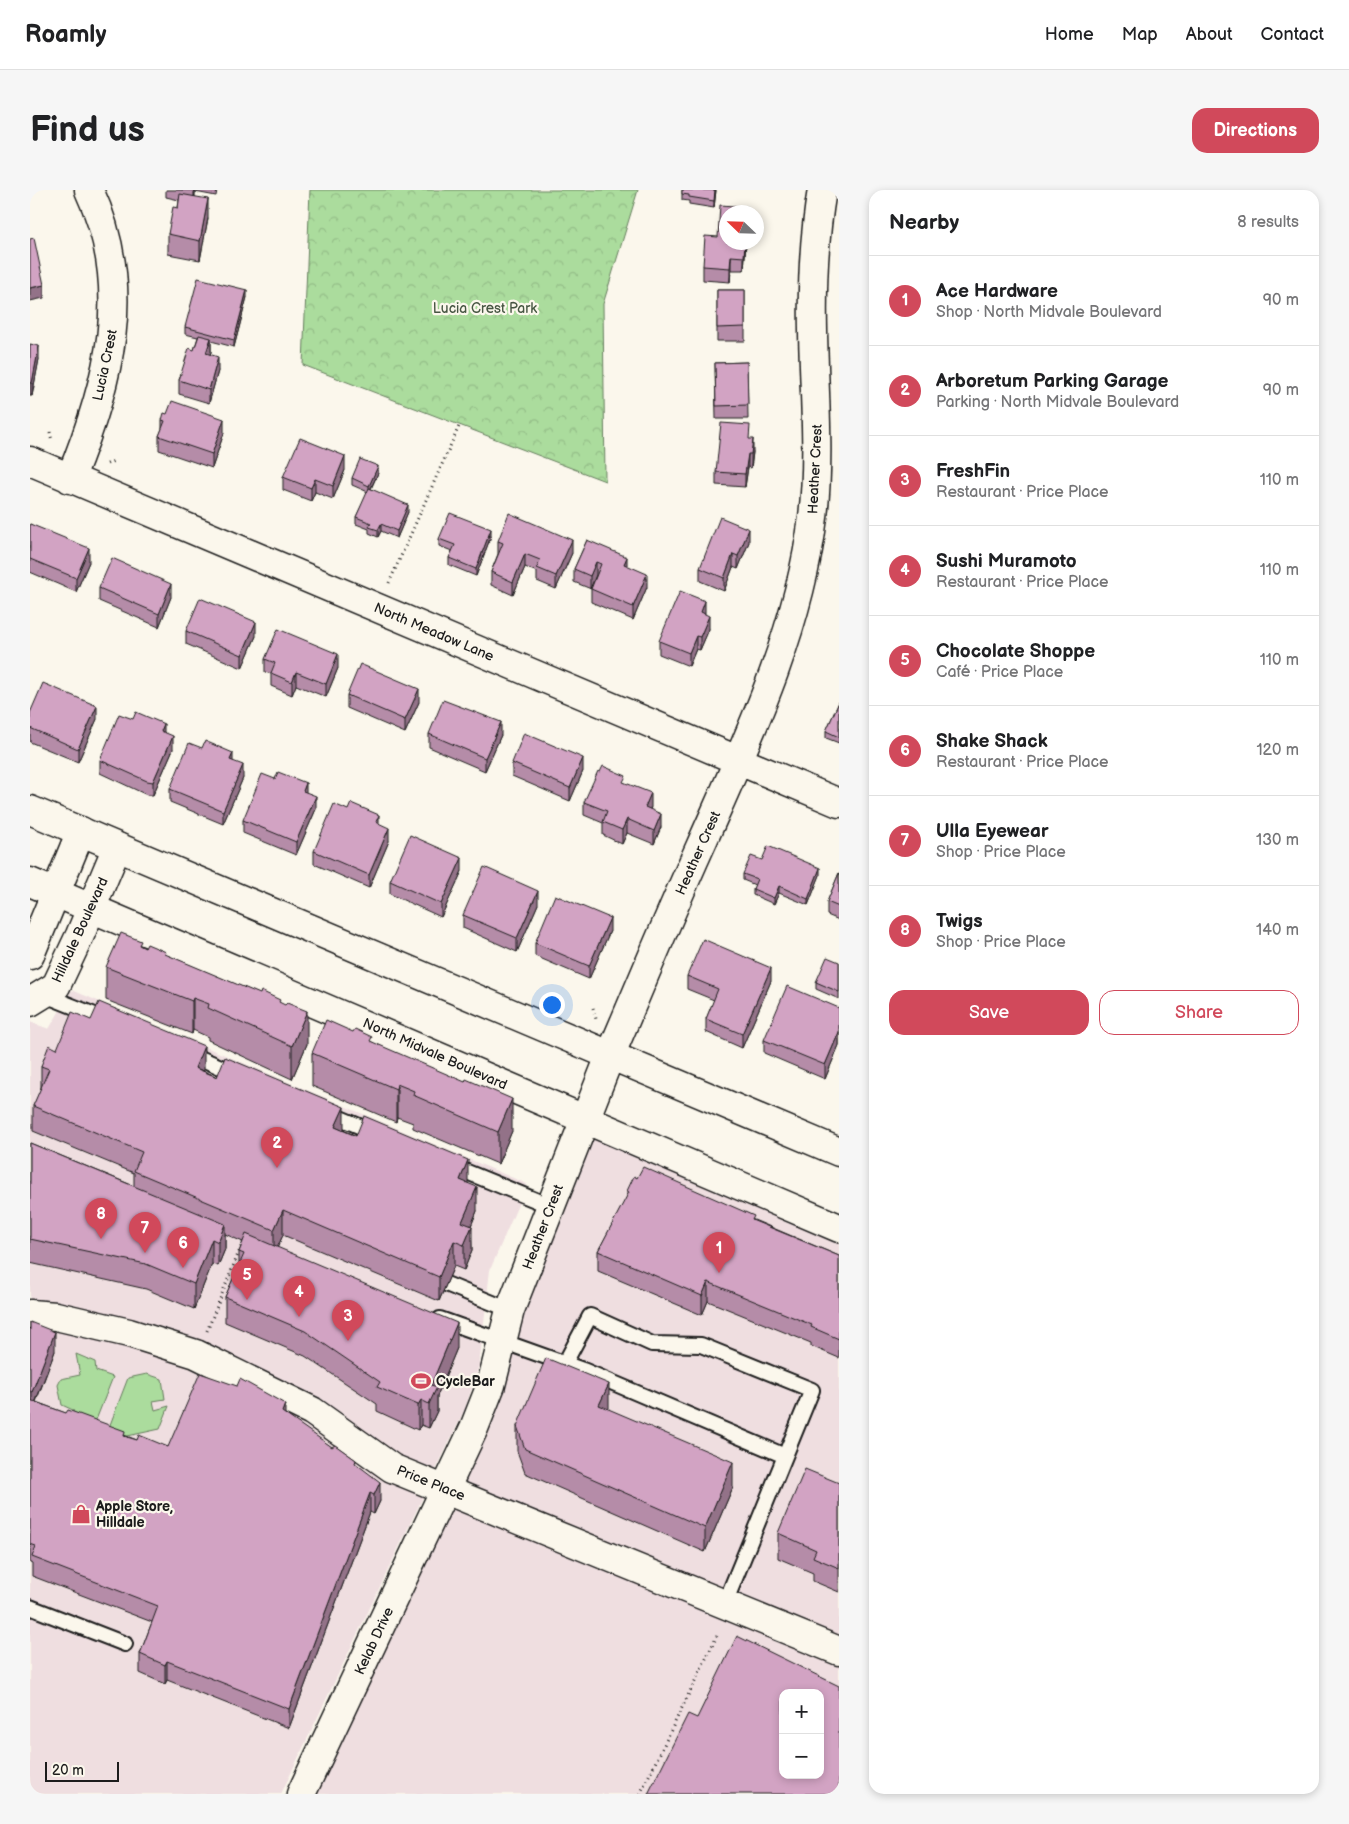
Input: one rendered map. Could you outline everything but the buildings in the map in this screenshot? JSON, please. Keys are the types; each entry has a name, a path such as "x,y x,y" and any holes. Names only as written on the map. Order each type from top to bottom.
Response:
{"street":[{"name":"Lucia Crest","path":"70,479 94,418 106,373 114,326 113,283 107,239 89,190"},
{"name":"Heather Crest","path":"446,1488 474,1428 491,1385 504,1342 510,1310 550,1206 610,1056 739,760 787,634 808,547 813,516 818,451 813,332 813,271 822,190"},
{"name":"North Meadow Lane","path":"30,461 839,803"},
{"path":"30,810 839,1152"},
{"path":"30,955 81,832"},
{"name":"Hilldale Boulevard","path":"34,995 56,986 92,908 117,847"},
{"name":"North Midvale Boulevard","path":"30,882 839,1228"},
{"name":"Price Place","path":"30,1314 56,1316 130,1333 196,1354 312,1411 392,1468 446,1488 839,1651"},
{"name":"Kelab Drive","path":"301,1794 446,1488"}],"lane":[{"path":"34,995 124,1026"},
{"path":"179,1050 251,1080"},
{"path":"315,1107 388,1138"},
{"path":"433,1157 550,1206"},
{"path":"446,1284 510,1310"},
{"path":"425,1312 565,1363 785,1456"},
{"path":"565,1363 590,1316 652,1344 701,1345 812,1390 725,1603"},
{"path":"30,1607 125,1644"}],"path":[{"path":"389,583 460,424"},
{"path":"50,432 53,444"},
{"path":"106,465 116,460"},
{"path":"593,1008 596,1020"},
{"path":"196,1354 243,1242"},
{"path":"640,1794 717,1636"}],"shaded area":[{"path":"72,990 527,1184 490,1270 479,1366 465,1409 281,1794 30,1794 30,1022 49,1029"},
{"path":"586,1120 839,1228 839,1794 301,1794 424,1536"}],"green space":[{"name":"Lucia Crest Park","path":"310,190 638,190 603,304 605,481 303,365"},
{"path":"76,1354 95,1362 96,1371 113,1377 94,1425 75,1418 73,1410 62,1405 58,1385 61,1379 80,1375"},
{"path":"147,1374 162,1379 165,1399 153,1401 155,1410 169,1406 160,1429 123,1437 108,1430 128,1378"}],"place":[{"name":"Arboretum Parking Garage","path":"277,1168"},
{"name":"Twigs","path":"101,1239"},
{"name":"Ulla Eyewear","path":"145,1253"},
{"name":"Shake Shack","path":"183,1268"},
{"name":"Ace Hardware","path":"719,1273"},
{"name":"Chocolate Shoppe","path":"247,1300"},
{"name":"Sushi Muramoto","path":"299,1317"},
{"name":"FreshFin","path":"348,1341"},
{"name":"CycleBar","path":"421,1381"},
{"name":"Apple Store, Hilldale","path":"81,1514"}]}
